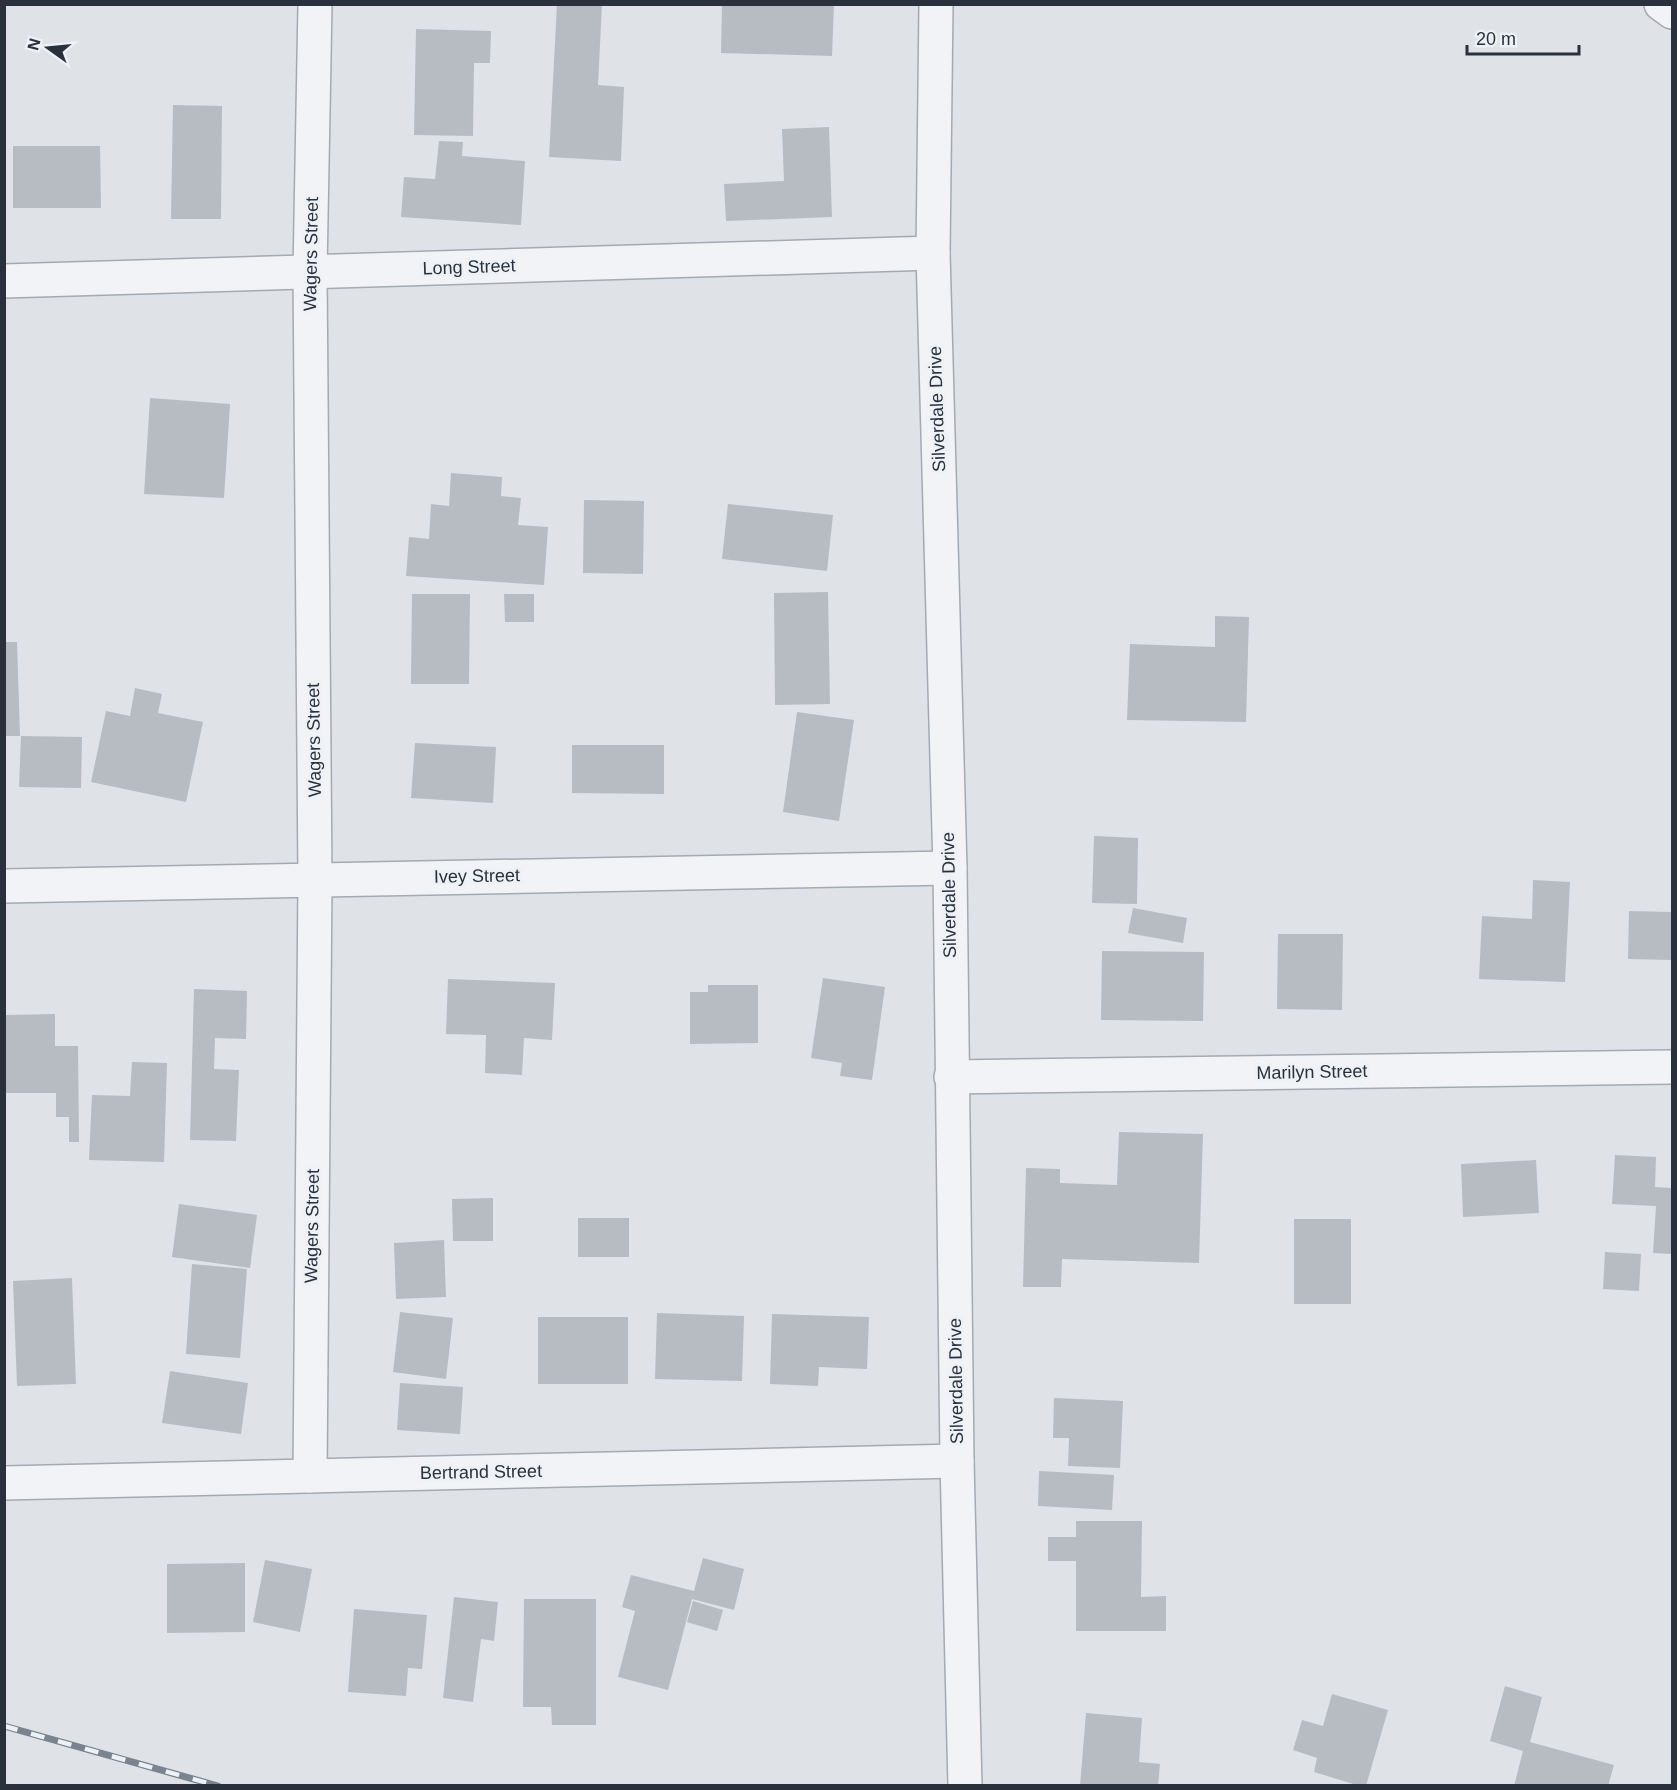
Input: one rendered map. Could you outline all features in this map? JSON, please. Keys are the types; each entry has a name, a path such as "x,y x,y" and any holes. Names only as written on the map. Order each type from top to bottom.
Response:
{"street":[{"name":"Wagers Street","path":"309,1476 315,879 310,272 315,4"},
{"name":"Silverdale Drive","path":"936,4 933,253 950,868 957,1461 965,1785"},
{"path":"1661,4 1672,12"},
{"name":"Long Street","path":"4,281 933,253"},
{"name":"Ivey Street","path":"4,886 950,868"},
{"name":"Marilyn Street","path":"951,1077 1672,1067"},
{"name":"Bertrand Street","path":"4,1483 957,1461"}],"building":[{"path":"557,4 602,4 598,85 624,87 621,161 549,157"},
{"path":"722,4 834,4 832,56 721,53"},
{"path":"416,29 491,31 490,63 474,63 473,136 414,135"},
{"path":"173,105 222,106 221,219 171,219"},
{"path":"829,127 832,217 726,221 724,184 784,181 782,129"},
{"path":"439,141 463,142 462,156 525,161 521,225 401,217 404,177 435,179"},
{"path":"13,146 100,146 101,208 13,208"},
{"path":"150,398 230,404 224,498 144,494"},
{"path":"451,473 502,477 501,496 521,498 518,525 548,527 544,585 406,576 409,537 429,539 431,504 449,506"},
{"path":"584,500 644,501 643,574 583,573"},
{"path":"728,504 833,515 827,571 722,559"},
{"path":"828,592 830,704 775,705 774,593"},
{"path":"412,594 470,594 469,684 411,684"},
{"path":"504,594 534,594 534,622 505,622"},
{"path":"1215,616 1249,617 1246,722 1127,720 1130,644 1215,647"},
{"path":"4,642 17,642 20,736 4,736"},
{"path":"135,688 162,694 158,713 203,722 186,802 91,782 106,711 130,716"},
{"path":"797,712 854,720 839,821 783,812"},
{"path":"21,736 82,737 81,788 19,787"},
{"path":"415,743 496,747 493,803 411,798"},
{"path":"572,745 664,745 664,794 572,793"},
{"path":"1094,836 1138,838 1137,904 1092,903"},
{"path":"1533,880 1570,882 1565,982 1479,979 1482,916 1532,919"},
{"path":"1133,908 1187,918 1183,943 1128,933"},
{"path":"1629,911 1672,912 1672,960 1628,959"},
{"path":"1278,934 1343,934 1342,1010 1277,1009"},
{"path":"1102,951 1204,952 1203,1021 1101,1020"},
{"path":"823,978 885,987 872,1080 840,1076 842,1063 811,1058"},
{"path":"448,979 555,983 552,1040 524,1038 522,1075 485,1073 486,1035 446,1034"},
{"path":"708,985 758,985 758,1043 690,1044 690,992 708,992"},
{"path":"194,989 247,991 246,1039 215,1038 214,1069 239,1070 236,1141 190,1140"},
{"path":"55,1014 55,1046 78,1046 79,1142 69,1142 69,1117 56,1117 56,1093 6,1093 6,1015"},
{"path":"132,1062 167,1063 164,1162 89,1160 92,1095 130,1096"},
{"path":"1119,1132 1203,1134 1199,1263 1062,1259 1061,1287 1023,1287 1026,1168 1060,1169 1060,1183 1117,1185"},
{"path":"1615,1155 1656,1157 1655,1187 1672,1188 1672,1254 1653,1253 1656,1206 1612,1204"},
{"path":"1536,1160 1539,1213 1463,1217 1461,1164"},
{"path":"493,1198 493,1241 453,1241 452,1199"},
{"path":"179,1204 257,1215 250,1268 172,1257"},
{"path":"578,1218 629,1218 629,1257 578,1257"},
{"path":"1294,1219 1351,1219 1351,1304 1294,1304"},
{"path":"444,1240 446,1297 396,1299 394,1243"},
{"path":"1605,1252 1641,1254 1639,1291 1603,1289"},
{"path":"192,1264 247,1269 240,1358 186,1354"},
{"path":"72,1278 76,1384 17,1386 13,1281"},
{"path":"400,1312 453,1318 446,1379 393,1372"},
{"path":"657,1313 744,1316 742,1381 655,1379"},
{"path":"772,1314 869,1317 867,1369 819,1367 818,1386 770,1384"},
{"path":"538,1317 628,1317 628,1384 538,1384"},
{"path":"170,1371 248,1383 241,1434 162,1423"},
{"path":"400,1383 463,1387 460,1434 397,1430"},
{"path":"1054,1398 1123,1401 1120,1468 1068,1466 1069,1438 1053,1438"},
{"path":"1039,1471 1114,1475 1112,1510 1038,1506"},
{"path":"1076,1521 1142,1521 1141,1597 1166,1596 1166,1631 1076,1631 1076,1561 1048,1561 1048,1537 1076,1537"},
{"path":"703,1558 744,1569 734,1610 692,1599 668,1690 618,1677 635,1611 622,1607 631,1575 694,1591"},
{"path":"265,1560 312,1569 300,1632 253,1622"},
{"path":"245,1563 245,1632 167,1633 167,1564"},
{"path":"454,1597 498,1602 494,1641 481,1639 473,1702 443,1698"},
{"path":"524,1599 596,1599 596,1725 552,1725 551,1707 523,1707"},
{"path":"693,1601 723,1610 717,1631 687,1622"},
{"path":"354,1609 427,1615 422,1669 408,1668 406,1696 348,1692"},
{"path":"1505,1686 1542,1697 1530,1742 1614,1765 1608,1786 1514,1786 1523,1751 1490,1741"},
{"path":"1332,1694 1388,1710 1366,1786 1314,1772 1317,1758 1293,1750 1302,1720 1323,1726"},
{"path":"1086,1713 1142,1718 1139,1762 1160,1764 1158,1786 1080,1786"}],"railway":[{"path":"4,1726 218,1786"}]}
